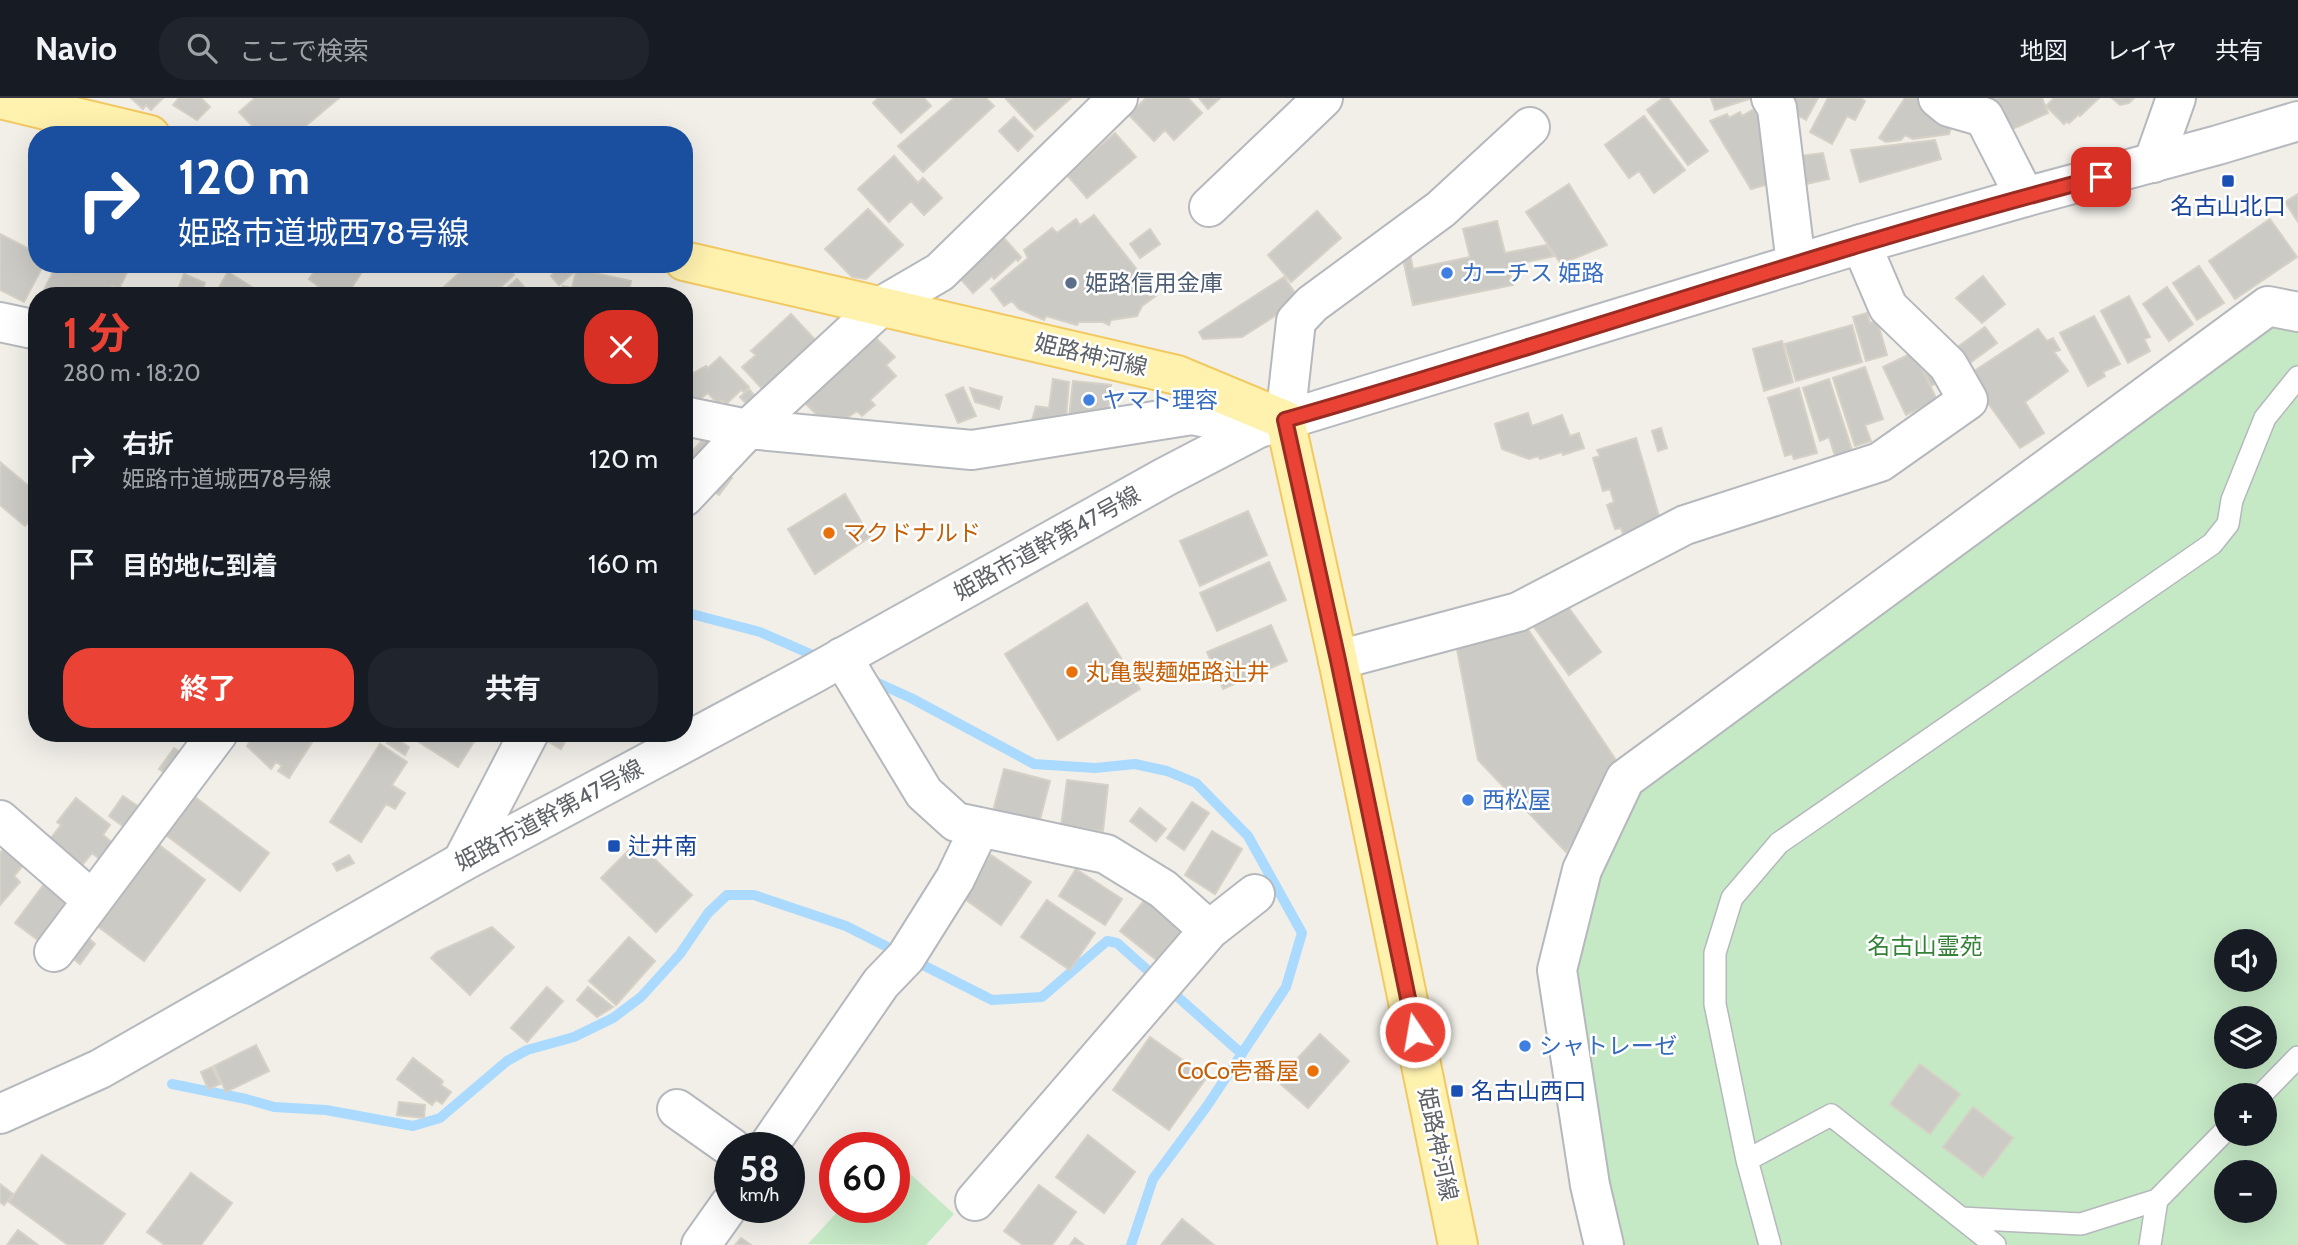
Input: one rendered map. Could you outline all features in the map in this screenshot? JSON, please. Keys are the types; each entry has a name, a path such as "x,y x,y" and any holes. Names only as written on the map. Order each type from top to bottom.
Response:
{"main road":[{"path":"0,99 112,126"},
{"name":"姫路神河線","path":"693,263 1177,374 1272,424 1338,660 1458,1245"}],"street":[{"path":"693,488 748,429 880,307 940,272 1118,98"},
{"path":"1209,207 1323,98"},
{"path":"1771,98 1777,108 1796,264"},
{"path":"2153,163 2176,98"},
{"path":"1960,103 1984,117 2025,197"},
{"name":"姫路市道幹第47号線","path":"693,737 1187,466 1272,424 1861,244 2298,121"},
{"path":"693,418 748,429 972,450 1192,415 1272,424 1296,321 1312,304 1441,209 1530,127"},
{"path":"1338,660 1518,612 1685,526 1880,462 1968,400 1948,365 1888,307 1861,244"},
{"path":"1604,1245 1590,1185 1557,970 1582,870 1625,779 2268,306 2298,312"},
{"path":"0,322 28,328"},
{"path":"842,657 924,793 956,822 1106,854 1163,889 1209,929"},
{"path":"54,952 211,742"},
{"path":"462,862 524,742"},
{"name":"姫路市道幹第47号線","path":"0,1114 100,1069 462,862 684,742"},
{"path":"0,820 92,900"},
{"path":"778,1132 881,983 906,957 955,879 980,827"},
{"path":"975,1201 1209,929 1255,894"},
{"path":"677,1109 714,1135"},
{"path":"701,1245 717,1223"}],"lane":[{"path":"1770,1245 1747,1160 1716,1004 1715,953 1732,898 1779,844 2213,544 2228,524 2232,500 2265,418 2298,377"},
{"path":"2273,1083 2298,1057"},
{"path":"1747,1160 1831,1115 1995,1245"},
{"path":"1961,1218 2081,1224 2157,1200 2214,1142"},
{"path":"2150,1245 2157,1200"}],"green space":[{"name":"名古山霊苑","path":"2273,316 2298,332 2298,1245 1621,1245 1604,1179 1570,974 1598,877 1641,783"},
{"path":"910,1174 954,1214 926,1245 808,1244 827,1223 910,1223"}],"building":[{"path":"131,98 163,98 151,110 146,105 143,109"},
{"path":"179,98 201,98 210,107 197,120 173,105"},
{"path":"255,98 339,98 306,126 252,126 239,112"},
{"path":"878,98 924,98 931,106 901,133 873,103"},
{"path":"954,98 986,98 994,106 923,172 898,146"},
{"path":"1007,98 1071,98 1035,130"},
{"path":"1146,98 1188,98 1202,113 1174,140 1165,130 1154,141 1129,115"},
{"path":"1199,98 1220,98 1208,109"},
{"path":"1663,98 1668,98 1708,151 1688,165 1647,110"},
{"path":"1711,98 1752,98 1715,110"},
{"path":"1791,98 1818,98 1806,120 1790,111"},
{"path":"1828,98 1860,98 1865,101 1855,120 1847,116 1832,144 1810,132"},
{"path":"1905,98 1920,98 1953,122 1949,134 1913,139 1905,135 1901,140 1886,142 1879,138"},
{"path":"1992,98 2042,98 2048,113 2006,132"},
{"path":"2054,98 2099,98 2080,116 2079,114 2064,124 2046,106"},
{"path":"2112,98 2134,98 2129,103 2120,105"},
{"path":"1754,109 1769,133 1780,181 1751,189 1710,121 1727,114 1729,118 1740,112 1742,116"},
{"path":"1644,116 1685,170 1654,193 1639,171 1629,178 1605,145"},
{"path":"1014,117 1033,136 1018,151 999,131"},
{"path":"1115,133 1136,157 1087,198 1067,175"},
{"path":"1935,140 1941,159 1860,182 1851,150"},
{"path":"1823,153 1829,179 1806,184 1799,156"},
{"path":"894,156 918,183 923,178 942,198 924,215 911,201 889,222 858,189"},
{"path":"1569,184 1607,245 1561,264 1526,212"},
{"path":"2298,194 2298,222 2285,202"},
{"path":"868,209 903,245 866,279 852,277 825,249"},
{"path":"1317,211 1341,238 1291,282 1268,255"},
{"path":"1094,215 1157,295 1142,306 1137,316 1111,320 1109,325 1103,322 1079,322 1077,325 1046,316 1044,320 1019,309 1012,301 1004,306 991,289 1028,258 1024,250 1052,228 1057,233 1076,219 1080,225"},
{"path":"2270,219 2297,257 2235,299 2209,261"},
{"path":"1497,221 1505,253 1546,245 1554,256 1508,266 1513,285 1413,305 1401,250 1409,249 1413,269 1470,257 1463,229"},
{"path":"1150,229 1160,244 1140,258 1130,244"},
{"path":"0,234 28,248 28,273 39,273 32,287 28,287 24,302 0,290"},
{"path":"1003,237 1021,257 994,279 992,276 973,293 959,277"},
{"path":"2199,266 2224,303 2197,320 2173,283"},
{"path":"52,273 127,273 120,287 46,287"},
{"path":"230,273 252,287 219,287"},
{"path":"313,273 361,273 352,287 319,287 309,279"},
{"path":"459,273 514,275 501,287 444,287"},
{"path":"554,273 573,273 559,285 551,276"},
{"path":"576,273 594,273 631,281 630,287 572,287"},
{"path":"184,274 205,283 203,287 179,287"},
{"path":"1983,276 2005,304 1982,323 1956,298"},
{"path":"1284,277 1300,300 1242,337 1203,339 1199,332"},
{"path":"517,279 524,287 508,287"},
{"path":"2167,287 2193,324 2169,341 2143,304"},
{"path":"2129,296 2150,337 2144,339 2150,351 2128,363 2101,311"},
{"path":"1867,313 1870,323 1877,320 1887,355 1866,361 1853,317"},
{"path":"791,314 819,344 766,393 742,367 756,355 751,351"},
{"path":"2094,316 2120,364 2103,372 2105,376 2088,386 2060,333"},
{"path":"1852,325 1862,362 1796,381 1785,344"},
{"path":"1985,327 1997,343 1967,365 1955,349"},
{"path":"2038,329 2047,341 2053,338 2060,350 2054,352 2068,371 2025,402 2044,433 2020,448 1968,375"},
{"path":"874,336 895,357 886,365 896,376 870,400 875,405 862,416 857,411 847,418 818,416 804,402"},
{"path":"1782,341 1793,382 1764,391 1753,349"},
{"path":"1914,352 1937,400 1906,415 1883,367"},
{"path":"720,357 749,387 744,392 741,390 726,404 722,400 718,404 708,393 700,399 693,398 693,373 706,366 708,368"},
{"path":"1865,367 1883,419 1865,425 1871,441 1855,446 1833,378"},
{"path":"1930,368 1938,382 1931,386 1924,371"},
{"path":"1053,379 1069,382 1066,418 1031,424 1036,406 1049,408"},
{"path":"1829,379 1852,450 1835,456 1829,437 1820,441 1803,388"},
{"path":"1073,381 1111,385 1108,411 1069,418"},
{"path":"963,387 976,416 958,423 946,395"},
{"path":"970,388 1002,397 999,409 975,402"},
{"path":"1799,388 1817,453 1794,459 1792,454 1785,456 1768,398"},
{"path":"749,389 762,405 752,410 740,397"},
{"path":"1528,413 1532,426 1562,415 1570,436 1579,433 1584,448 1540,459 1539,456 1529,459 1502,449 1495,424"},
{"path":"1661,428 1667,448 1658,451 1652,431"},
{"path":"707,435 719,447 698,469 693,464 693,450"},
{"path":"1636,438 1661,523 1623,534 1621,528 1615,529 1607,505 1614,502 1610,489 1603,491 1593,458 1600,456 1597,450"},
{"path":"0,462 28,485 28,522 25,526 0,505"},
{"path":"725,472 732,478 719,495 711,489"},
{"name":"マクドナルド","path":"845,494 870,537 815,574 788,529"},
{"path":"1248,511 1267,555 1200,586 1180,541"},
{"path":"1269,562 1286,600 1217,631 1200,593"},
{"name":"丸亀製麺姫路辻井","path":"1087,603 1140,689 1058,740 1005,654"},
{"path":"1566,604 1601,652 1569,675 1534,627"},
{"path":"1271,625 1287,661 1223,689 1207,652"},
{"path":"1527,628 1622,769 1566,852 1478,760 1456,644"},
{"path":"249,742 312,742 289,778 278,771 282,766 276,762 271,769 247,746"},
{"path":"401,742 409,747 405,755 387,743"},
{"path":"419,742 474,742 458,767"},
{"path":"549,742 565,742 561,749"},
{"path":"380,744 407,762 392,785 405,793 395,809 386,804 361,842 330,822"},
{"path":"174,748 186,756 170,777 159,769"},
{"path":"1004,769 1050,781 1038,827 992,815"},
{"path":"1067,780 1108,785 1103,831 1061,826"},
{"path":"191,794 269,853 240,891 162,832"},
{"path":"123,796 145,811 131,832 109,816"},
{"path":"76,798 110,825 103,835 114,844 102,861 92,853 78,870 46,844 61,825 57,822"},
{"path":"1192,802 1209,813 1184,850 1167,838"},
{"path":"1140,808 1166,829 1156,841 1130,821"},
{"path":"1212,831 1242,849 1215,894 1185,875"},
{"path":"637,842 692,895 656,932 601,878"},
{"path":"158,844 205,880 144,961 96,925"},
{"path":"6,846 25,863 14,876 20,882 0,905 0,853"},
{"path":"349,855 354,863 337,871 333,864"},
{"path":"991,855 1031,882 1001,925 962,897"},
{"path":"1076,869 1122,899 1105,925 1059,896"},
{"path":"45,883 72,903 42,943 15,923"},
{"path":"1150,893 1189,924 1159,962 1120,931"},
{"path":"1047,900 1095,933 1070,970 1021,937"},
{"path":"492,927 514,947 470,995 431,958 437,952"},
{"path":"87,937 95,944 80,964 71,957"},
{"path":"629,937 655,961 616,1005 589,981"},
{"path":"547,987 563,1001 527,1042 511,1028"},
{"path":"588,987 613,1007 597,1017 577,1000"},
{"name":"CoCo壱番屋","path":"1320,1034 1349,1061 1308,1108 1277,1081"},
{"path":"1150,1037 1207,1077 1169,1130 1113,1090"},
{"path":"256,1045 269,1071 226,1092 214,1066"},
{"path":"413,1058 443,1081 441,1085 451,1092 442,1104 436,1100 432,1105 397,1079"},
{"path":"1920,1064 1960,1094 1930,1134 1890,1104"},
{"path":"212,1067 220,1084 208,1089 201,1072"},
{"path":"399,1102 425,1105 424,1118 397,1115"},
{"path":"1973,1107 2013,1138 1983,1177 1943,1147"},
{"path":"1088,1135 1135,1172 1104,1213 1056,1177"},
{"path":"42,1155 125,1214 102,1245 68,1245 9,1202"},
{"path":"191,1173 232,1203 201,1245 165,1245 147,1232"},
{"path":"0,1184 13,1194 4,1205 0,1202"},
{"path":"1039,1185 1076,1212 1052,1245 1023,1245 1004,1231"},
{"path":"1182,1219 1214,1245 1161,1245"},
{"path":"18,1230 38,1245 7,1245"},
{"path":"741,1238 751,1245 735,1245"},
{"path":"1075,1238 1084,1245 1070,1245"}],"waterway":[{"path":"693,614 760,632 822,659"},
{"path":"869,679 911,698 1034,764 1095,768 1135,764 1167,771 1196,783 1248,836 1302,933 1286,987 1207,1106 1153,1179 1131,1245"},
{"path":"172,1084 274,1107 326,1110 413,1126 440,1118 507,1061 527,1050 574,1037 613,1018 641,997 680,954 708,913 727,895 754,895 846,926 992,1000 1042,997 1107,941 1117,943 1242,1054"}],"place":[{"name":"名古山北口","path":"2228,181"},
{"name":"カーチス 姫路","path":"1447,273"},
{"name":"姫路信用金庫","path":"1071,283"},
{"name":"ヤマト理容","path":"1089,400"},
{"name":"マクドナルド","path":"829,533"},
{"name":"丸亀製麺姫路辻井","path":"1072,672"},
{"name":"西松屋","path":"1468,800"},
{"name":"辻井南","path":"614,846"},
{"name":"シャトレーゼ","path":"1525,1046"},
{"name":"CoCo壱番屋","path":"1313,1071"},
{"name":"名古山西口","path":"1457,1091"}],"route":[{"path":"1415,1032 1285,420 1861,244 2101,177"}]}
